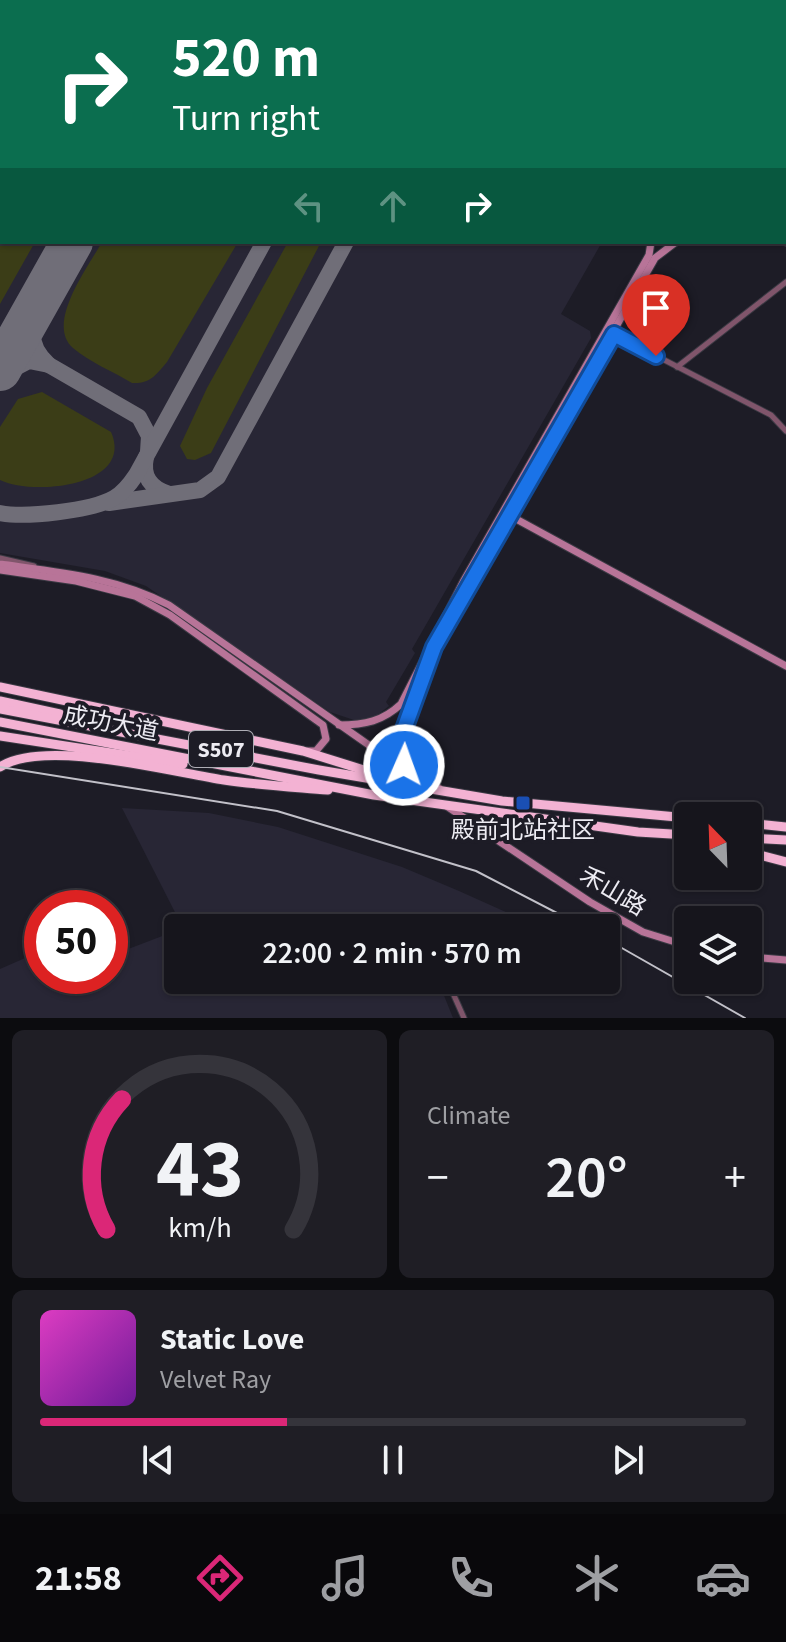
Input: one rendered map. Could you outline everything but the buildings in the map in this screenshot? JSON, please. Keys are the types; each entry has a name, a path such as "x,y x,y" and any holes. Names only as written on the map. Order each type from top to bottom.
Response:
{"highway":[{"name":"成功大道","path":"0,687 303,751 442,789 502,801 674,817"},
{"name":"S507","path":"0,701 223,750"},
{"name":"成功大道","path":"0,709 319,770 414,781"},
{"name":"成功大道","path":"0,722 374,795 674,836"},
{"name":"S507","path":"0,736 330,785"},
{"path":"0,767 41,754 227,780 374,795"},
{"path":"762,824 786,820"},
{"path":"762,824 786,827"},
{"path":"762,839 786,840"},
{"path":"762,856 786,862"}],"main road":[{"path":"414,781 404,765 403,732 434,647 649,255 651,244"},
{"path":"339,725 371,723 389,716 401,704 435,632 614,334 655,258 673,244"},
{"path":"506,514 786,666"},
{"path":"0,561 115,582 169,605 379,752 414,781"},
{"path":"0,570 76,581 135,596 170,615 316,718 327,732 326,739 316,751 303,751"},
{"name":"禾山路","path":"443,804 616,917 643,932 674,942"},
{"path":"762,958 786,960"}],"street":[{"path":"677,367 786,282"},
{"path":"614,334 771,415 786,431"},
{"path":"453,994 464,1018"}],"shaded area":[{"path":"0,244 601,244 561,314 590,331 591,338 412,649 415,653 386,702 389,706 376,716 357,721 330,712 146,586 105,571 0,553"},
{"path":"122,808 209,813 278,827 402,867 508,913 508,914 176,914"},
{"path":"164,935 164,994 443,994 453,1018 0,1018 0,969 24,958 24,994 128,994 128,949"}],"green space":[{"path":"0,244 34,244 0,304"},
{"path":"101,244 237,244 167,362 156,375 144,382 132,383 94,362 73,348 66,338 66,311 79,280"},
{"path":"287,244 320,244 211,453 195,460 187,459 180,446 207,388"},
{"path":"42,392 111,432 114,451 108,465 95,476 76,483 34,487 0,480 0,427 18,399"}],"taxiway":[{"path":"0,513 25,515 74,510 104,503 123,491 136,475 263,244"},
{"path":"109,503 200,490 218,477 345,244"},
{"path":"0,376 29,361 49,365 39,354 32,332 37,310 54,276"},
{"path":"49,365 139,417 149,436 148,452"},
{"path":"146,457 145,470 149,480 169,494"}],"runway":[{"path":"0,370 71,244"}],"railway":[{"path":"0,767 277,811 476,871 559,914"},
{"path":"620,947 745,1018"}],"place":[{"name":"殿前北站社区","path":"523,803"}],"route":[{"path":"404,765 401,748 403,732 434,647 614,334 656,356"}]}
